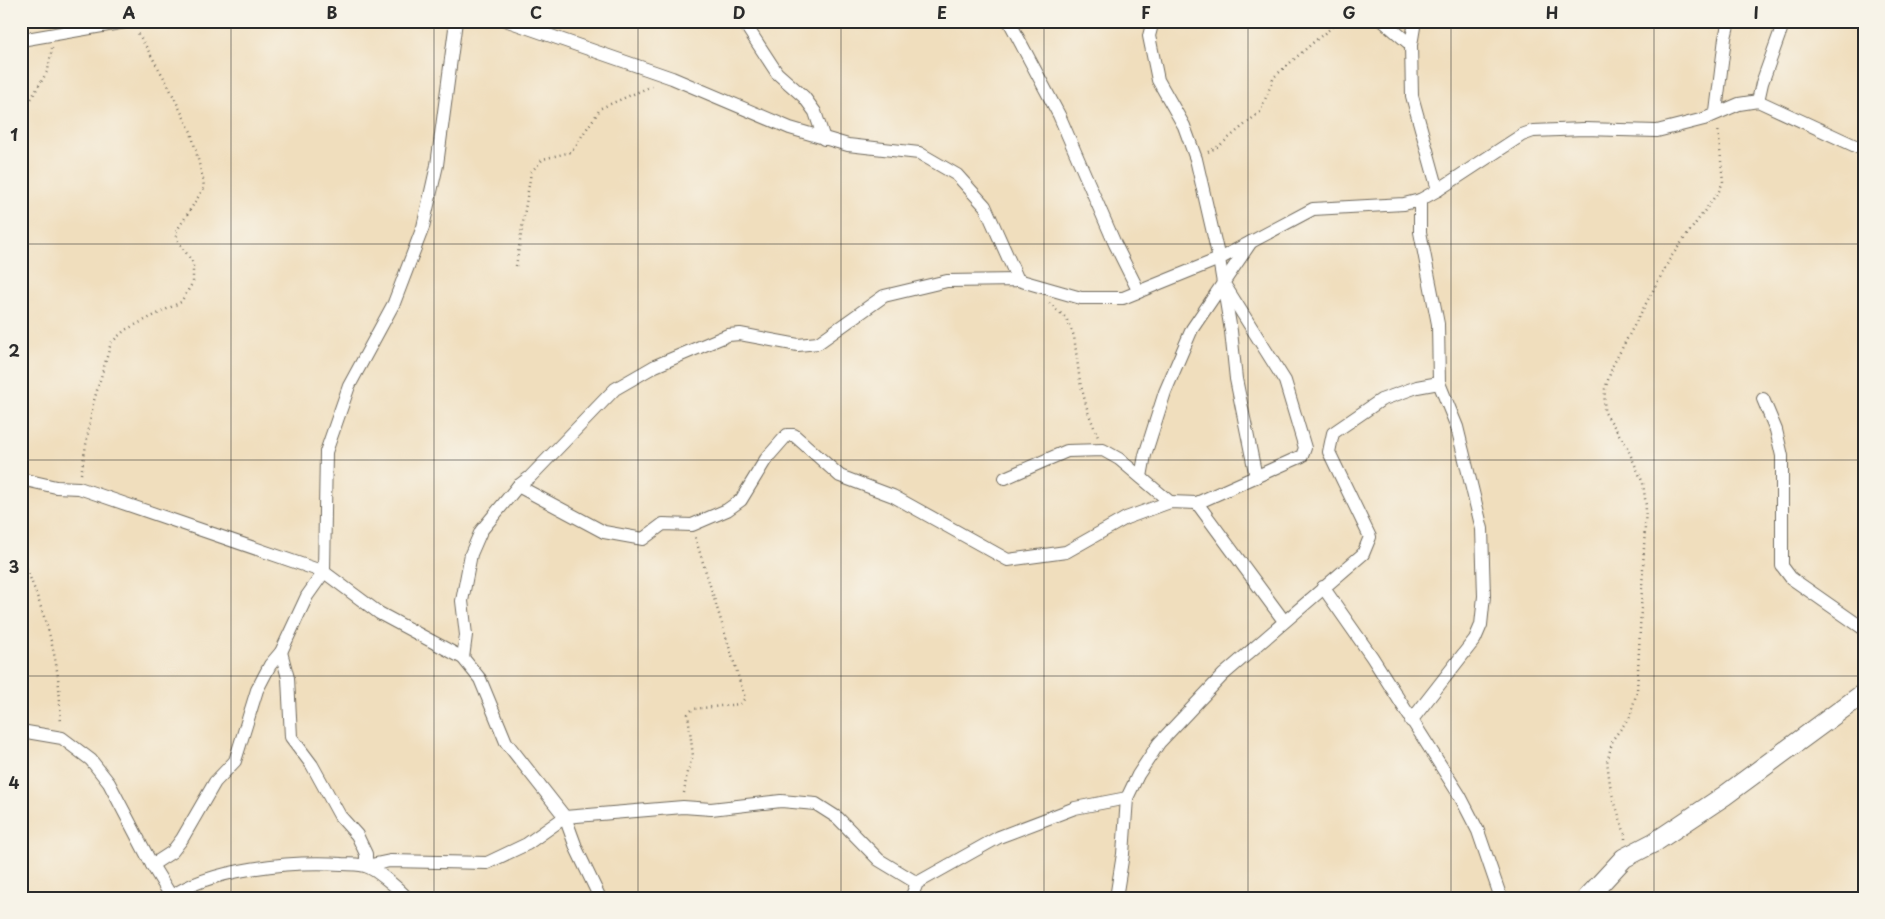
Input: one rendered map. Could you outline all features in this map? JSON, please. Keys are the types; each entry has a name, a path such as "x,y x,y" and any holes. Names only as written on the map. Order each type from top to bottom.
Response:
{"street":[{"path":"21,40 131,21"},
{"path":"152,865 172,852 182,839 215,782 235,761 257,690 270,665 281,652 307,596 324,572 326,452 349,386 394,303 423,226 437,165 456,21"},
{"path":"508,21 672,78 790,128 824,139 848,145 919,153 957,175 985,206 1018,280"},
{"path":"743,21 777,73 804,97 815,112 824,139"},
{"path":"1009,21 1059,115 1115,244 1139,292"},
{"path":"1146,21 1158,80 1184,126 1196,159 1220,259 1236,378 1256,477"},
{"path":"1149,36 1153,21"},
{"path":"1383,21 1411,45"},
{"path":"1415,21 1411,45 1412,96 1438,190"},
{"path":"1716,112 1725,38 1730,21"},
{"path":"1758,101 1762,83 1782,27 1786,21"},
{"path":"463,658 466,635 462,601 471,554 481,531 518,486 530,477 614,389 655,366 728,335 740,334 798,345 812,345 818,343 884,296 947,281 1018,280 1081,298 1123,298 1220,259 1252,240 1313,209 1404,204 1420,200 1522,135 1533,131 1584,129 1657,131 1704,119 1716,112 1739,104 1758,101 1864,150"},
{"path":"1411,721 1475,639 1480,625 1484,596 1482,529 1478,509 1457,428 1439,383 1438,324 1420,232 1420,200"},
{"path":"1141,477 1145,455 1165,392 1192,329 1252,240"},
{"path":"518,486 604,532 642,539 663,524 692,525 727,510 741,500 766,459 787,435 794,435 840,476 893,496 1008,560 1066,552 1126,518 1170,502 1198,502 1302,456 1304,448 1285,381 1224,284"},
{"path":"1116,898 1123,854 1126,798 1138,775 1159,743 1223,675 1363,554 1370,537 1329,452 1332,434 1381,400 1417,387 1439,383"},
{"path":"1763,399 1776,430 1782,456 1782,566 1791,578 1864,629"},
{"path":"1005,478 1067,451 1103,450 1119,459 1170,502"},
{"path":"21,479 56,487 79,488 324,572 379,613 463,658 480,679 506,742 565,817 577,850 600,898"},
{"path":"1198,502 1284,621"},
{"path":"1323,587 1372,657 1460,796 1478,830 1501,898"},
{"path":"281,652 288,678 291,737 312,765 340,816 357,835 366,854 366,866 400,895"},
{"path":"1587,898 1624,858 1655,842 1724,796 1864,693"},
{"path":"21,731 62,738 91,760 110,783 170,897 200,882 251,868 326,863 366,866 390,861 487,863 527,844 565,817 683,807 711,809 781,801 816,804 838,818 879,860 916,883"},
{"path":"911,898 916,883 999,837 1075,808 1126,798"}],"path":[{"path":"79,488 93,404 111,343 125,330 182,302 193,282 193,263 178,241 176,232 204,188 191,132 167,83 131,21"},
{"path":"1196,159 1219,146 1260,112 1274,77 1340,21"},
{"path":"21,116 48,70 54,34"},
{"path":"516,266 531,172 543,159 570,152 601,108 672,78"},
{"path":"1624,858 1625,834 1611,791 1607,762 1613,739 1630,717 1636,691 1646,506 1643,483 1626,445 1604,411 1604,389 1613,365 1671,257 1719,191 1723,182 1716,112"},
{"path":"1045,300 1066,318 1074,336 1082,390 1088,412 1103,450"},
{"path":"683,807 687,772 694,756 688,714 694,709 740,704 745,698 692,525"},
{"path":"21,555 34,586 53,649 58,678 62,738"}]}
